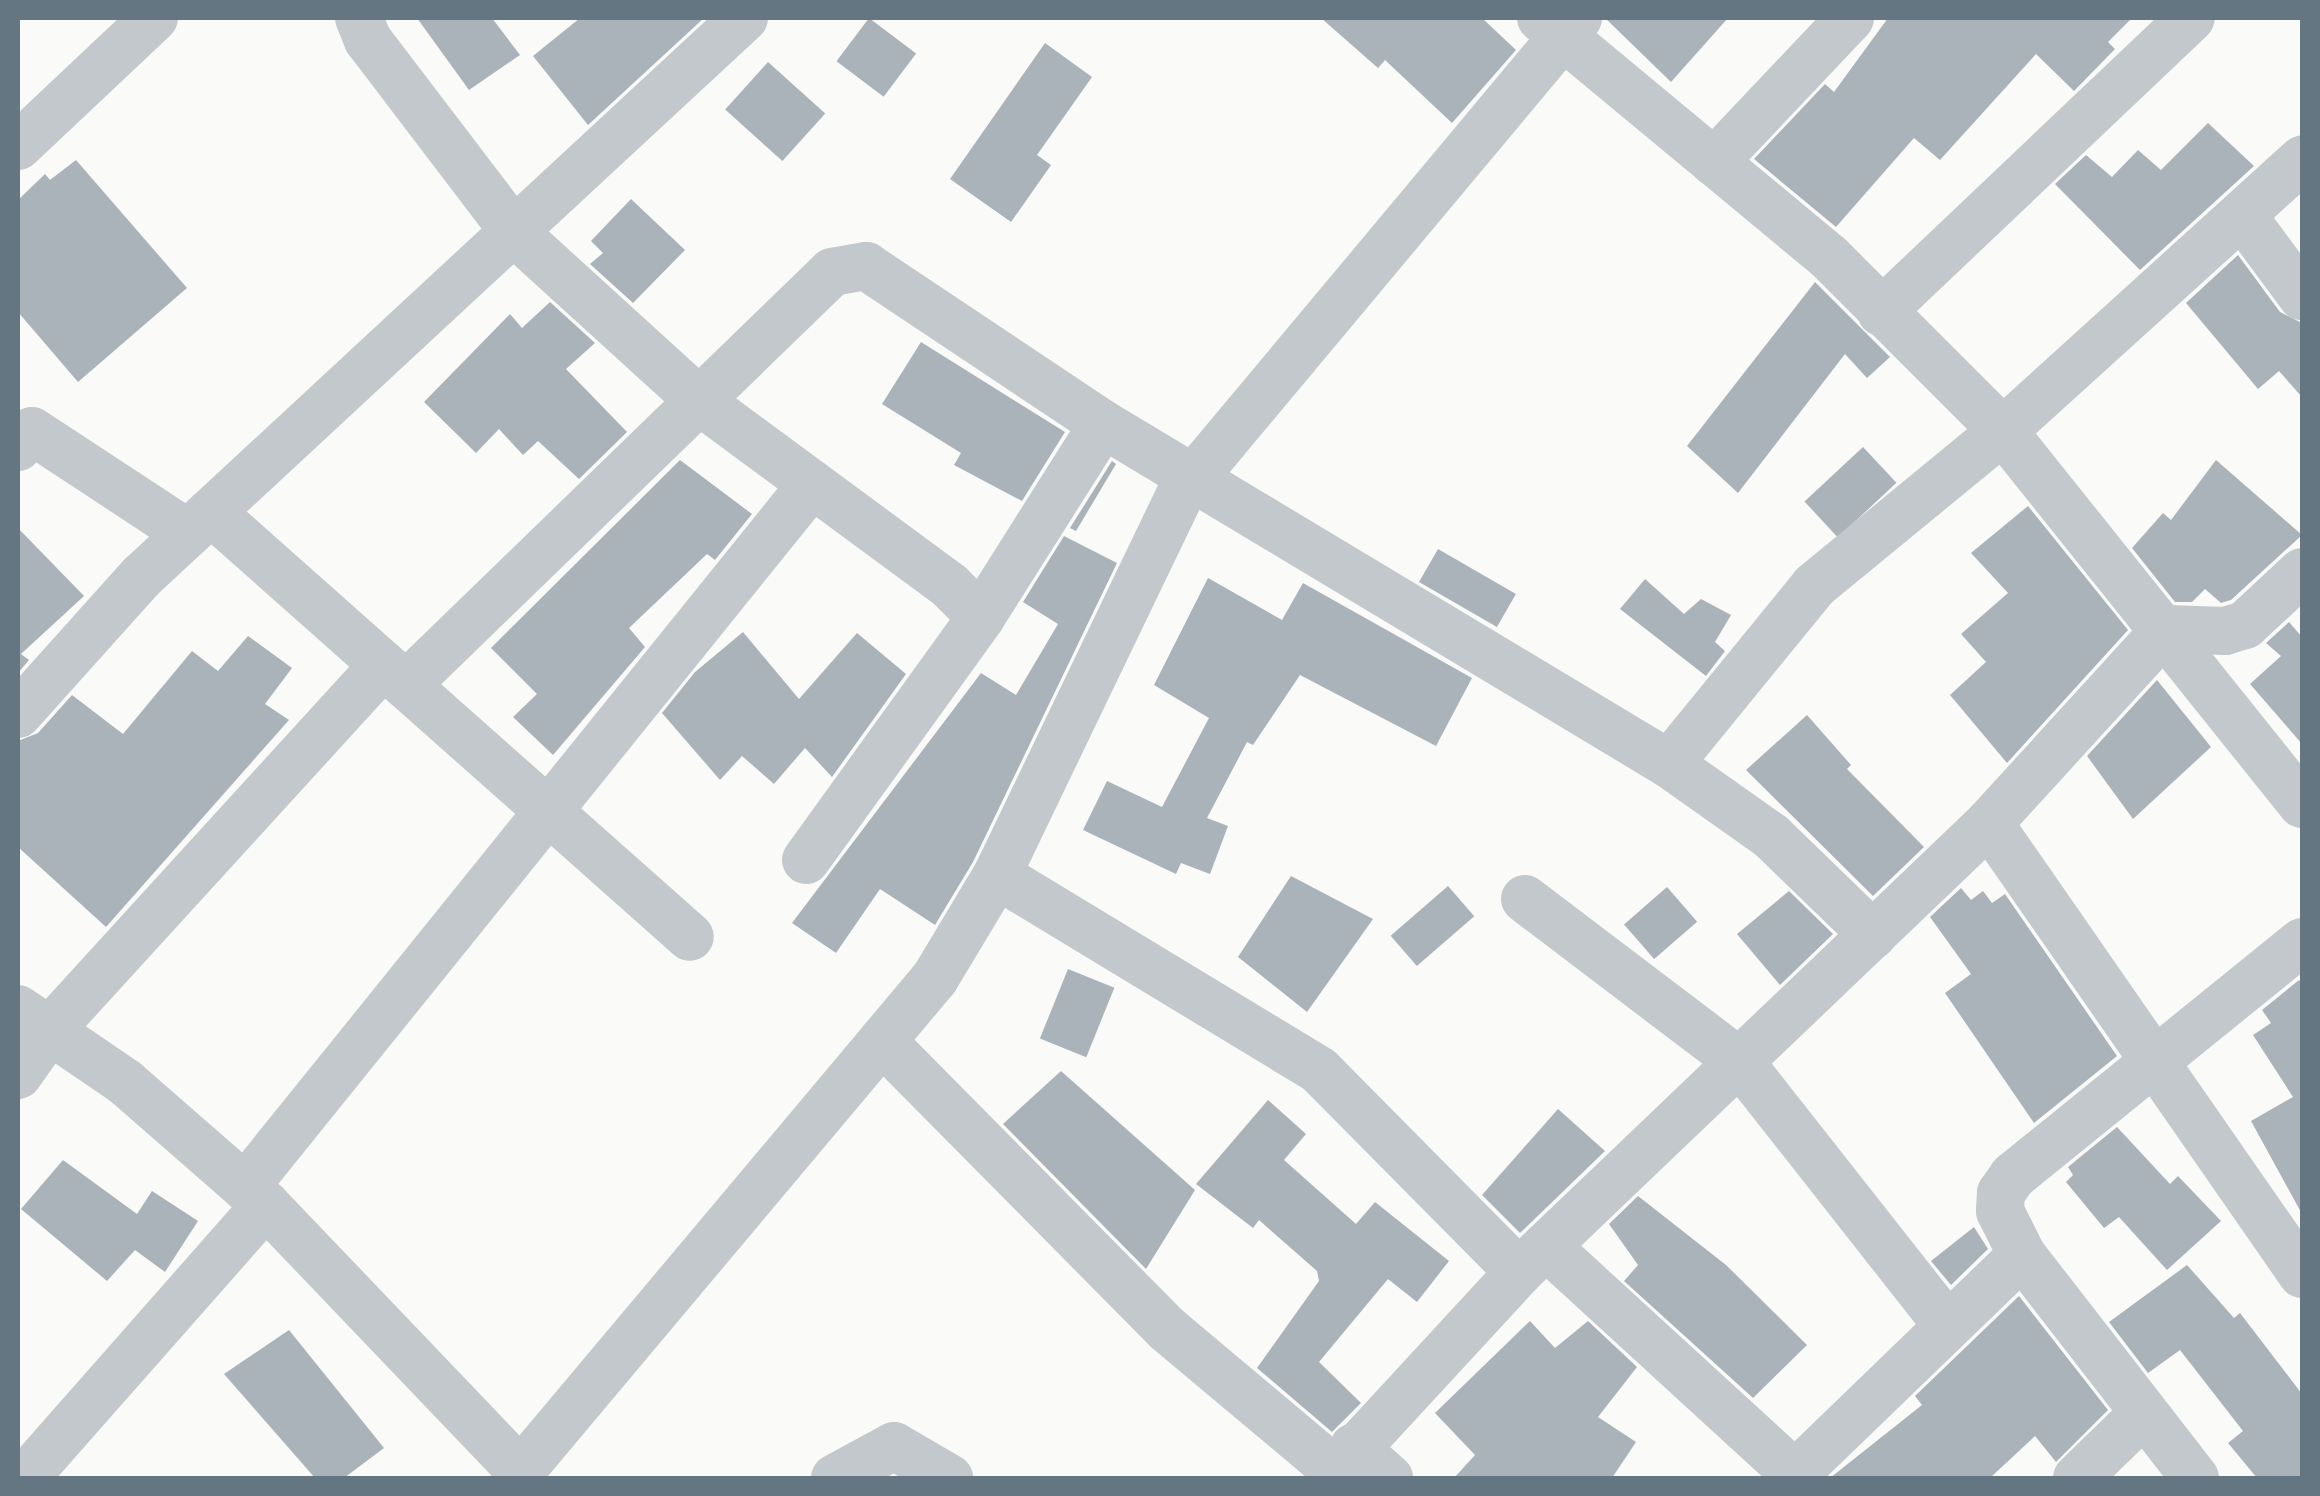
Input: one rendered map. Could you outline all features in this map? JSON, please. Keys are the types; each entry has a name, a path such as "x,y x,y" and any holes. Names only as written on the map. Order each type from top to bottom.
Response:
{"street":[{"path":"359,18 368,40 516,234 702,403 950,586 981,618"},
{"path":"18,714 199,522 516,234 744,18"},
{"path":"1714,162 1850,18"},
{"path":"1881,312 2191,18"},
{"path":"18,146 144,21"},
{"path":"34,1020 124,1082 256,1196 518,1475 935,978 997,875 1180,492 1560,23 1714,162 1829,257 2003,431 2166,628 2302,804"},
{"path":"1669,764 1814,586 2003,431 2302,160"},
{"path":"2242,215 2302,296"},
{"path":"18,1075 34,1020 394,675 702,403 832,272 849,265 866,266 1103,424 1196,474 1669,764 1772,836 1873,935"},
{"path":"806,860 981,618 1103,424"},
{"path":"18,447 32,431 199,522 394,675 690,936"},
{"path":"28,1460 256,1196 550,814 812,484"},
{"path":"2166,628 2225,631 2244,625 2302,572"},
{"path":"1339,1465 1533,1259 1988,823 2166,628"},
{"path":"1988,823 2160,1062 2288,1218 2302,1274"},
{"path":"997,875 1319,1070 1533,1259 1793,1476 2022,1254"},
{"path":"1525,899 1740,1062 1947,1325"},
{"path":"2195,1478 2022,1254 2000,1211 2007,1184 2302,942"},
{"path":"882,1041 1167,1329 1339,1465 1389,1478"},
{"path":"2077,1478 2144,1413"},
{"path":"835,1478 894,1446 949,1478"}],"building":[{"path":"417,18 492,18 520,55 469,90"},
{"path":"580,18 704,18 588,125 533,56"},
{"path":"869,18 916,54 884,97 837,61"},
{"path":"1321,18 1482,18 1516,50 1452,123 1385,60 1378,68"},
{"path":"1605,18 1728,18 1671,82"},
{"path":"1888,18 2132,18 2108,42 2115,49 2074,91 2036,54 1940,160 1914,138 1836,227 1754,159 1825,84 1834,92"},
{"path":"1045,43 1092,77 1037,155 1051,165 1011,222 950,179"},
{"path":"768,62 825,114 782,161 725,110"},
{"path":"2208,123 2254,166 2140,270 2055,184 2086,155 2112,177 2138,150 2161,170"},
{"path":"76,160 187,288 78,382 18,312 18,200 45,174 50,180"},
{"path":"631,199 685,250 633,303 590,264 603,253 591,241"},
{"path":"2238,255 2280,312 2302,323 2302,397 2279,371 2258,389 2186,303"},
{"path":"1815,282 1890,357 1867,378 1845,354 1738,493 1687,446"},
{"path":"550,302 595,343 566,369 627,432 579,479 538,441 523,455 499,429 476,453 424,402 510,314 522,328"},
{"path":"921,342 1065,432 1022,501 954,465 961,453 882,404"},
{"path":"1863,447 1896,483 1838,537 1804,502"},
{"path":"680,460 752,514 715,560 707,554 629,628 645,647 553,755 513,717 537,694 491,648"},
{"path":"2216,460 2302,535 2231,600 2221,603 2205,589 2192,602 2175,602 2132,548 2163,513 2171,520"},
{"path":"1112,461 1116,464 1076,531 1070,528"},
{"path":"2028,506 2128,630 2007,763 1950,695 1986,662 1961,634 2008,593 1971,553"},
{"path":"18,528 84,596 21,654 29,660 18,673"},
{"path":"1064,536 1117,563 973,862 935,925 880,889 836,953 792,923 981,673 1016,695 1058,624 1023,602"},
{"path":"1438,549 1516,594 1497,627 1419,582"},
{"path":"1208,578 1282,620 1303,583 1472,678 1436,746 1300,675 1253,745 1247,742 1207,818 1228,826 1210,874 1181,863 1176,874 1083,830 1107,781 1162,807 1209,718 1154,685"},
{"path":"1645,579 1684,614 1701,599 1731,615 1715,642 1725,651 1706,676 1620,609"},
{"path":"2289,622 2302,637 2302,744 2250,684 2281,656 2266,643"},
{"path":"743,632 799,699 857,633 906,674 832,777 805,748 774,784 742,756 720,780 662,713 695,672"},
{"path":"248,636 292,668 265,704 289,720 106,927 18,847 18,741 38,733 72,695 123,734 192,651 218,671"},
{"path":"2157,680 2211,747 2133,819 2087,756"},
{"path":"1807,715 1851,765 1847,769 1924,847 1873,896 1746,770"},
{"path":"1291,876 1373,919 1307,1012 1238,957"},
{"path":"1448,886 1474,916 1417,966 1391,936"},
{"path":"1667,887 1697,922 1654,959 1624,924"},
{"path":"1961,888 1971,900 1983,891 1992,903 2005,894 2117,1056 2034,1123 1945,993 1971,974 1930,917"},
{"path":"1789,891 1833,934 1780,985 1737,934"},
{"path":"1068,969 1114,988 1086,1057 1040,1039"},
{"path":"2299,980 2302,1214 2251,1121 2293,1097 2253,1035 2271,1023 2262,1010"},
{"path":"1061,1071 1195,1190 1146,1269 1003,1124"},
{"path":"1268,1100 1306,1134 1284,1160 1356,1224 1375,1202 1449,1261 1417,1302 1388,1279 1319,1362 1361,1403 1332,1432 1257,1368 1319,1281 1317,1271 1259,1220 1253,1228 1196,1184"},
{"path":"1558,1109 1605,1151 1520,1233 1482,1195"},
{"path":"2117,1127 2170,1184 2178,1176 2221,1221 2167,1270 2119,1217 2104,1228 2066,1182 2073,1175 2068,1167"},
{"path":"63,1160 137,1214 152,1191 198,1221 165,1272 135,1250 107,1281 21,1209"},
{"path":"1638,1196 1726,1265 1807,1345 1753,1398 1624,1281 1638,1265 1609,1224"},
{"path":"1974,1227 1988,1249 1951,1285 1931,1261"},
{"path":"2187,1265 2234,1318 2240,1313 2302,1394 2302,1478 2257,1478 2228,1443 2243,1431 2180,1350 2148,1373 2109,1322"},
{"path":"2019,1296 2108,1410 2056,1462 2035,1436 1990,1478 1830,1478 1922,1405 1915,1396"},
{"path":"1530,1321 1555,1348 1588,1321 1637,1367 1598,1417 1636,1442 1612,1478 1454,1478 1475,1455 1435,1413"},
{"path":"289,1330 384,1448 344,1478 315,1478 224,1374"}]}
